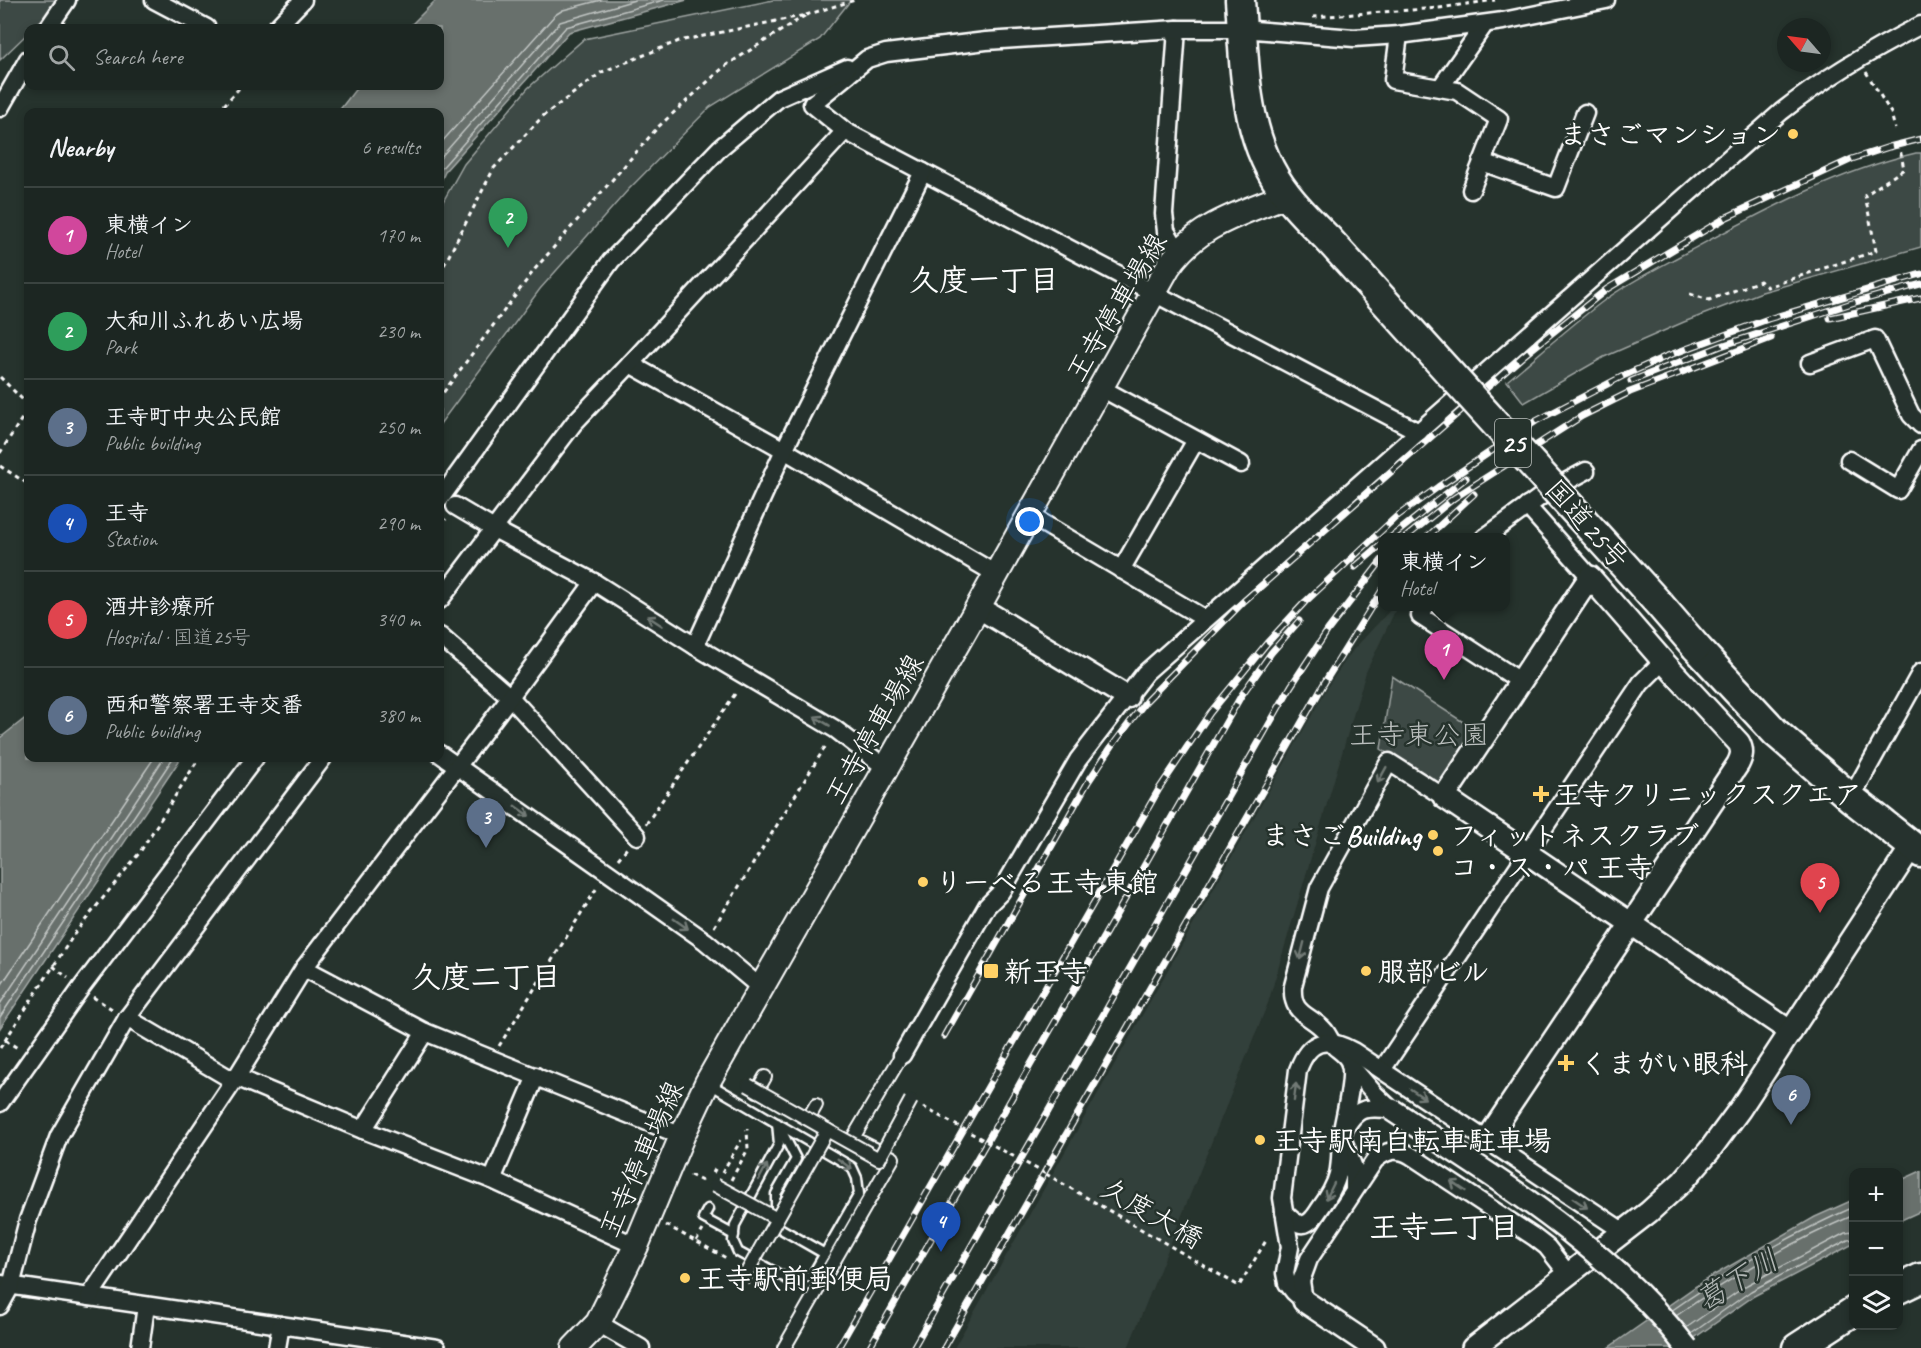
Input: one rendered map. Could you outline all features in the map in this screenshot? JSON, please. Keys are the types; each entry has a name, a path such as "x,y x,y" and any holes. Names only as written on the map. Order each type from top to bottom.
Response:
{"highway":[{"name":"国道25号","path":"1241,14 1249,110 1261,149 1286,195 1776,733 1851,798 1917,850"},
{"path":"1903,1287 1921,1278"},
{"path":"1797,1348 1849,1314"}],"main road":[{"name":"王寺停車場線","path":"574,1348 598,1323 636,1246 707,1083 1179,252 1192,238 1208,228 1286,195"}],"street":[{"path":"51,24 67,0"},
{"path":"154,0 199,24"},
{"path":"280,24 303,0"},
{"path":"444,493 611,261 720,148 779,98 867,59 886,53 986,41 1176,29 1241,14 1354,38 1399,35 1485,24 1606,0"},
{"path":"1440,88 1485,24"},
{"path":"784,1348 893,1158 853,1138 987,906 1001,892 1066,779 1145,673 1781,112 1800,97 1859,60 1921,25"},
{"path":"1176,29 1164,214 1166,231 1179,252"},
{"path":"1399,35 1393,80 1457,91 1499,119 1471,190"},
{"path":"867,59 812,104 845,131 1419,432"},
{"path":"0,108 24,66"},
{"path":"1482,162 1556,188 1584,113"},
{"path":"444,595 574,423 845,131"},
{"path":"695,646 784,450 923,172"},
{"path":"1810,363 1875,339 1911,415 1921,425"},
{"path":"630,364 784,450 996,574"},
{"path":"1101,388 1241,464"},
{"path":"1121,570 1196,440"},
{"path":"1849,460 1898,490 1921,450"},
{"path":"1490,533 1547,492 1586,471"},
{"path":"455,506 494,530 594,582 695,646 835,729 886,768"},
{"path":"1486,1141 1742,756 1739,742 1663,661 1527,506"},
{"path":"1029,515 1205,619"},
{"path":"1444,797 1590,577"},
{"path":"89,1297 235,1079 304,968 510,697 594,582"},
{"path":"978,607 1127,697"},
{"path":"1423,611 1520,681"},
{"path":"444,639 510,697 638,836"},
{"path":"1382,1070 1641,683 1663,661"},
{"path":"1851,798 1921,672"},
{"path":"444,757 705,941 761,988"},
{"path":"0,1103 81,988 252,762"},
{"path":"0,1306 5,1285 59,1136 127,1018 320,762"},
{"path":"1687,1348 1634,1287 1571,1231 1392,1110 1350,1065 1346,1056 1333,1044 1327,1033 1295,1006 1292,996 1293,986 1319,888 1389,762 1632,923 1791,1032"},
{"path":"1473,1348 1624,1232 1674,1189 1709,1151 1917,850"},
{"path":"304,968 425,1032 682,1136"},
{"path":"127,1018 235,1079 492,1180 636,1246"},
{"path":"363,1130 425,1032"},
{"path":"1374,1348 1304,1301 1287,1283 1285,1274 1290,1247 1282,1198 1283,1186 1298,1070 1303,1055 1311,1046 1321,1042 1342,1045 1353,1051 1624,1232"},
{"path":"1284,1212 1292,1221 1300,1225 1306,1224 1314,1218 1325,1203 1339,1172 1341,1135 1351,1078 1350,1065"},
{"path":"492,1180 536,1076"},
{"path":"765,1077 753,1088 879,1159 911,1100"},
{"path":"808,1119 816,1105"},
{"path":"1354,1189 1354,1168 1341,1135 1350,1118 1360,1109 1374,1107 1392,1110"},
{"path":"742,1281 827,1130"},
{"path":"1304,1301 1301,1281 1304,1269 1375,1160 1391,1150 1401,1150 1534,1237 1547,1247 1568,1274"},
{"path":"715,1185 777,1219"},
{"path":"1288,1233 1300,1242 1308,1243 1324,1235"},
{"path":"5,1285 437,1348"},
{"path":"140,1348 146,1306"},
{"path":"598,1323 641,1348"},
{"path":"276,1348 281,1325"}],"lane":[{"path":"707,1083 777,1123 852,1167 857,1178 859,1194 813,1274 793,1282 738,1252 733,1241 735,1226 779,1144 777,1123"},
{"path":"777,1123 796,1159 776,1194 776,1227 825,1254"},
{"path":"708,1209 703,1218 734,1235"}],"path":[{"path":"444,265 494,168 543,116 602,72 679,41 806,15 855,0"},
{"path":"1305,17 1439,8 1496,0"},
{"path":"444,392 535,269 658,127 725,66 806,15"},
{"path":"1859,60 1891,113 1895,129"},
{"path":"222,108 237,90"},
{"path":"1690,294 1709,300 1760,280 1767,286 1876,251 1865,195 1904,170 1900,149"},
{"path":"0,377 24,403"},
{"path":"0,453 24,414"},
{"path":"0,466 24,481"},
{"path":"705,941 835,729"},
{"path":"0,1048 75,933 140,852 196,762"},
{"name":"久度大橋","path":"911,1100 1046,1174 1239,1286 1267,1239"},
{"path":"715,1185 741,1140"}],"shaded area":[{"path":"1389,611 1395,611 1366,672 1268,1003 1128,1348 954,1348 1330,683 1353,650"}],"green space":[{"path":"0,0 58,0 54,8 37,24 24,24 24,37 0,60"},
{"path":"773,0 851,0 820,39 710,107 628,190 540,289 444,419 444,200 464,164 528,88 584,39"},
{"path":"1921,153 1921,247 1762,292 1684,322 1604,357 1524,403 1507,381 1602,302 1645,275 1744,222 1828,182"},
{"name":"王寺東公園","path":"1392,676 1477,731 1443,780 1433,784 1381,749"}],"water":[{"path":"436,0 687,0 569,32 444,174 444,108 341,108 355,90 444,90 444,24 412,24"},
{"path":"24,719 24,762 178,762 0,1028 0,738"},
{"path":"1921,1171 1921,1211 1903,1219 1903,1179"},
{"name":"葛下川","path":"1849,1202 1849,1246 1754,1296 1680,1348 1608,1348 1702,1282 1815,1217"}],"railway":[{"path":"944,1036 1088,782 1112,746 1146,701 1244,601 1523,356 1607,289 1727,217 1852,159 1921,139"},
{"path":"1379,533 1396,517 1438,487 1536,421 1625,375 1667,356 1768,319 1921,274"},
{"path":"1631,381 1721,346 1852,303 1921,284"},
{"path":"1830,318 1921,298"},
{"path":"1411,533 1454,498 1582,416 1630,392 1771,338"},
{"path":"1396,533 1466,478"},
{"path":"1431,533 1474,494"},
{"path":"838,1348 1159,789 1210,713 1267,643 1305,602 1378,534"},
{"path":"1355,567 1378,547"},
{"path":"913,1348 1291,686 1328,630 1378,565"},
{"path":"944,1348 1326,680 1378,596"},
{"path":"869,1348 1241,696 1271,653 1299,621"}],"place":[{"name":"まさごマンション","path":"1793,134"},
{"name":"大和川ふれあい広場","path":"508,248"},
{"name":"東横イン","path":"1444,680"},
{"name":"王寺クリニックスクエア","path":"1541,794"},
{"name":"まさごBuilding","path":"1433,835"},
{"name":"王寺町中央公民館","path":"486,848"},
{"name":"フィットネスクラブ コ・ス・パ 王寺","path":"1438,851"},
{"name":"りーべる王寺東館","path":"923,882"},
{"name":"酒井診療所","path":"1820,913"},
{"name":"新王寺","path":"991,971"},
{"name":"服部ビル","path":"1366,971"},
{"name":"くまがい眼科","path":"1566,1063"},
{"name":"西和警察署王寺交番","path":"1791,1125"},
{"name":"王寺駅南自転車駐車場","path":"1260,1140"},
{"name":"王寺","path":"941,1252"},
{"name":"王寺駅前郵便局","path":"685,1278"}],"district":[{"name":"久度一丁目","path":"984,280"},
{"name":"久度二丁目","path":"486,977"},
{"name":"王寺二丁目","path":"1444,1227"}]}
